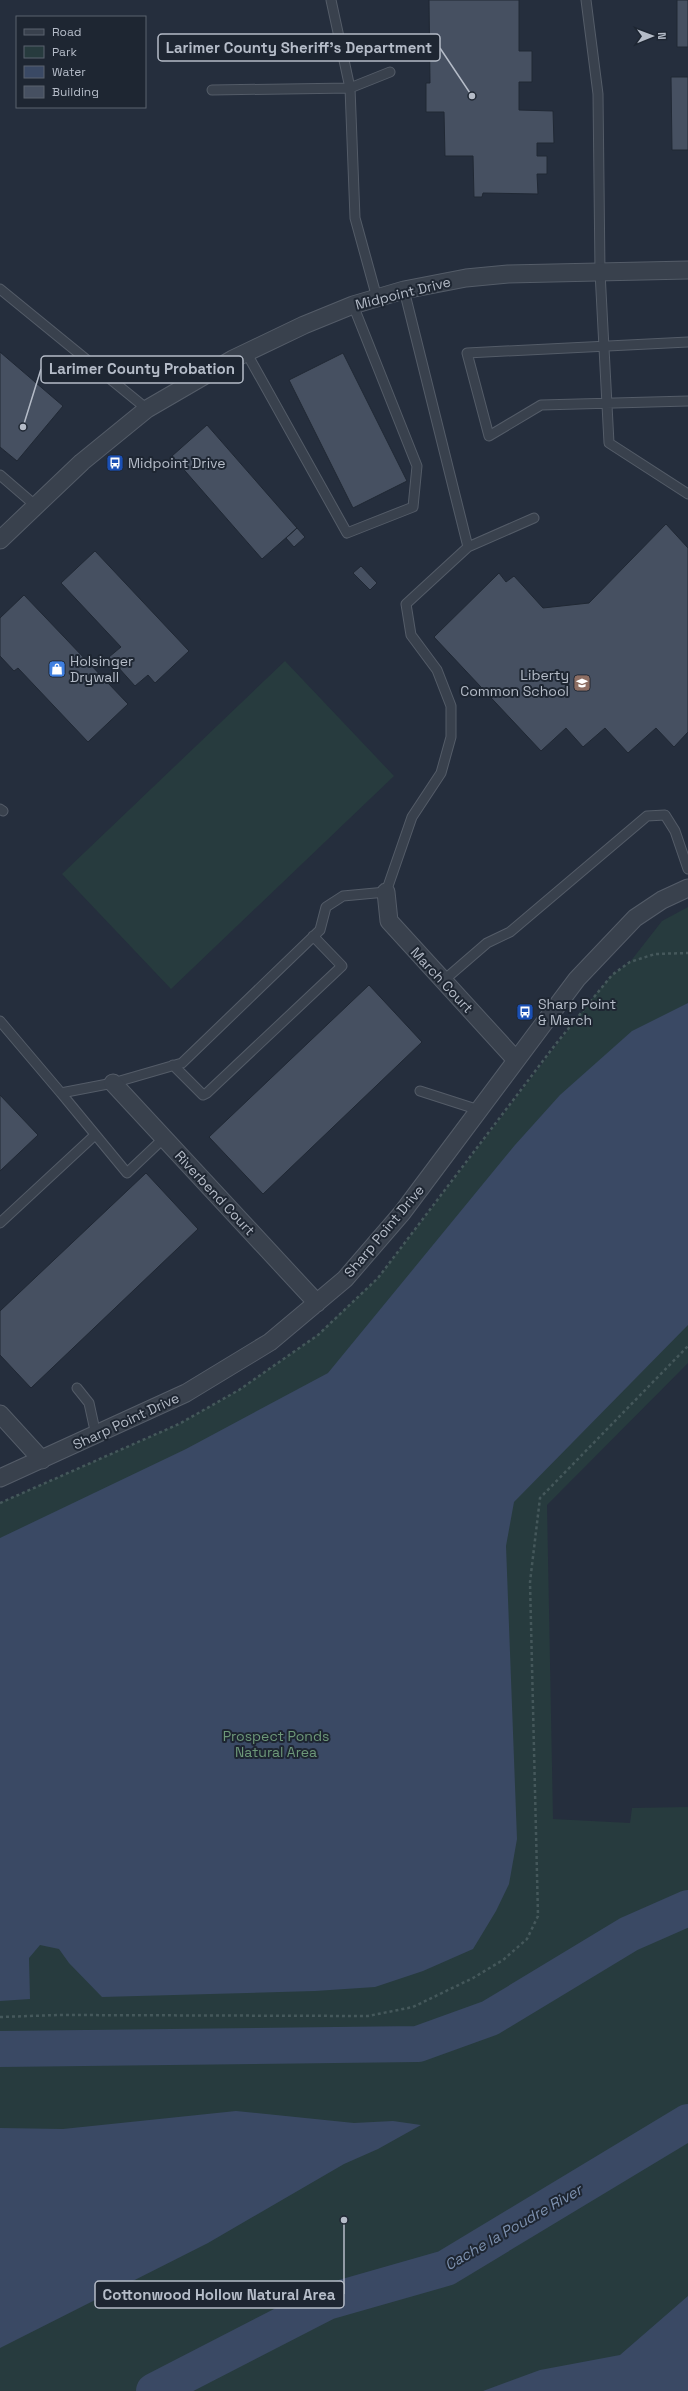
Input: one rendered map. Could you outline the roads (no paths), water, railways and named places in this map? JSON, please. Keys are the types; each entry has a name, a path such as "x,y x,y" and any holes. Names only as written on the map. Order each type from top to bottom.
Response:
{"street":[{"name":"Midpoint Drive","path":"0,540 82,462 147,409 246,352 304,325 353,305 404,290 466,278 508,274 688,270"},
{"name":"Sharp Point Drive","path":"0,1478 186,1393 270,1342 345,1279 402,1213 577,979 635,918 662,900 688,888"},
{"name":"March Court","path":"386,892 389,921 516,1060"},
{"name":"Riverbend Court","path":"112,1083 316,1303"},
{"path":"0,1414 42,1460"}],"lane":[{"path":"331,0 350,88 356,218 377,298"},
{"path":"586,0 598,94 600,272 610,443 688,494"},
{"path":"212,90 350,88 390,72"},
{"path":"0,289 147,409"},
{"path":"404,290 468,547"},
{"path":"246,352 347,533 413,507 417,466 353,305"},
{"path":"688,342 467,352 489,436 541,405 688,401"},
{"path":"0,475 36,506"},
{"path":"61,1093 112,1083 182,1063 320,930 326,907 343,896 386,892 412,817 441,773 451,737 451,706 438,670 411,635 406,604 468,547 534,518"},
{"path":"443,981 486,943 510,932 647,816 655,813 665,814 676,831 688,869"},
{"path":"173,1065 203,1095 207,1093 342,966 313,936"},
{"path":"0,1021 127,1173 164,1138"},
{"path":"420,1091 479,1110"},
{"path":"0,1222 95,1135"},
{"path":"78,1388 89,1403 96,1435"}],"water":[{"name":"Prospect Ponds Natural Area","path":"688,1003 688,1325 514,1502 506,1546 517,1839 509,1884 496,1911 473,1949 423,1971 375,1987 315,1991 102,1997 69,1963 59,1949 40,1945 29,1958 30,1999 0,2001 0,1538 186,1449 328,1373 515,1145 560,1095 632,1031"},
{"path":"236,2111 354,2123 393,2121 421,2125 378,2149 344,2164 208,2243 0,2348 0,2128 63,2129"},
{"path":"688,2296 688,2391 483,2391 540,2370 620,2355"}],"waterway":[{"path":"0,2049 418,2044 490,2018 629,1934 688,1908"},
{"name":"Cache la Poudre River","path":"154,2391 327,2302 446,2268 688,2122"}],"place":[{"name":"Larimer County Sheriff's Department","path":"472,96"},
{"name":"Larimer County Probation","path":"23,427"},
{"name":"Midpoint Drive","path":"115,463"},
{"name":"Holsinger Drywall","path":"57,669"},
{"name":"Liberty Common School","path":"582,683"},
{"name":"Sharp Point & March","path":"525,1012"},
{"name":"Cottonwood Hollow Natural Area","path":"344,2220"}]}
